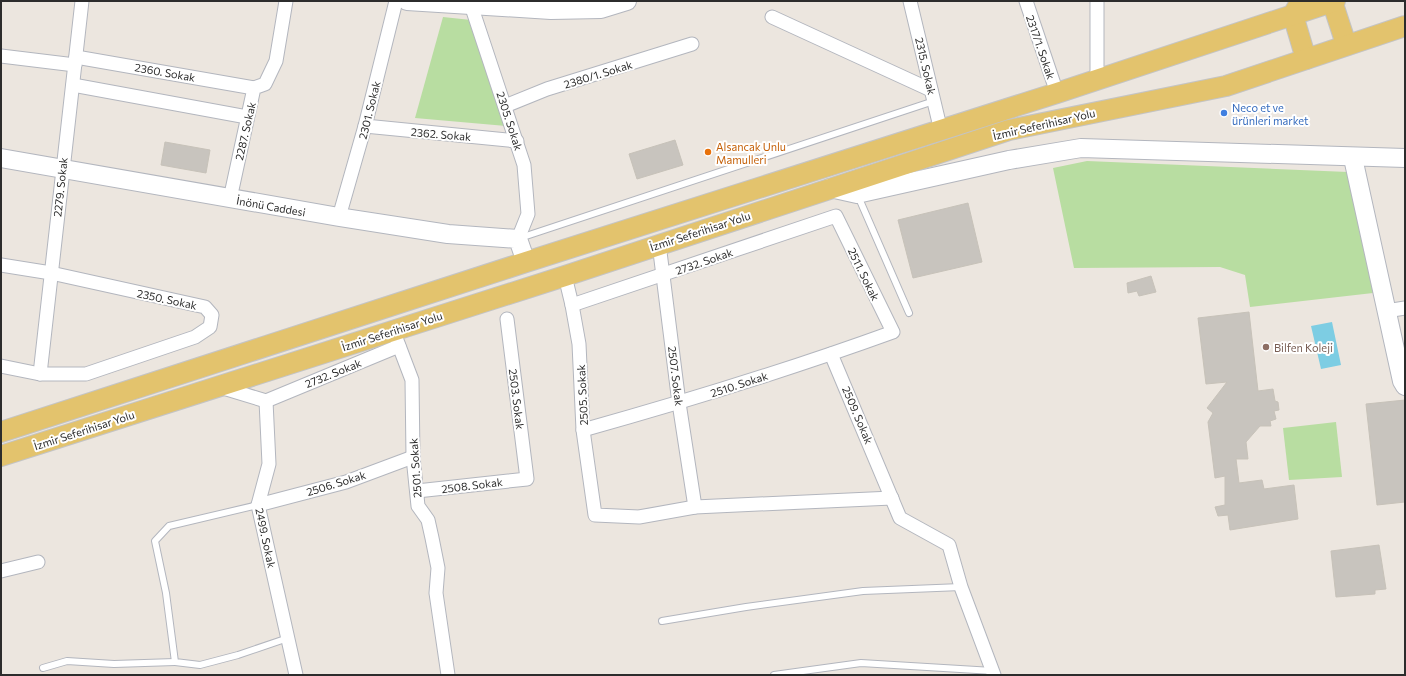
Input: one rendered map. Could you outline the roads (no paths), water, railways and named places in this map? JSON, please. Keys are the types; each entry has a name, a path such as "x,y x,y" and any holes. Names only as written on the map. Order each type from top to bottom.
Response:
{"main road":[{"name":"İzmir Seferihisar Yolu","path":"1,432 526,262 942,131 1097,80 1297,8 1333,1"},
{"path":"1333,1 1346,44"},
{"path":"1297,8 1306,58"},
{"name":"İzmir Seferihisar Yolu","path":"1,456 219,386 396,338 565,276 659,244 1009,130 1226,86 1346,44 1405,26"}],"street":[{"name":"2279. Sokak","path":"40,374 82,1"},
{"name":"2287. Sokak","path":"230,199 254,88 265,84 276,61 286,1"},
{"name":"2301. Sokak","path":"339,217 365,126 396,1"},
{"path":"407,1 551,10 601,9 627,1"},
{"name":"2315. Sokak","path":"910,1 942,131"},
{"name":"2317/1. Sokak","path":"1026,1 1057,93"},
{"path":"1097,1 1097,80"},
{"name":"2305. Sokak","path":"471,5 524,165 528,214 518,239"},
{"path":"772,17 933,95"},
{"name":"2380/1. Sokak","path":"505,106 546,89 692,44"},
{"name":"2360. Sokak","path":"1,56 76,61 254,88"},
{"path":"73,85 248,117"},
{"name":"2362. Sokak","path":"365,126 517,141"},
{"path":"830,188 857,194 1009,160 1081,148 1353,158 1405,158"},
{"name":"İnönü Caddesi","path":"1,158 339,217 448,234 518,239"},
{"path":"1353,158 1400,310 1402,381 1405,386"},
{"name":"2732. Sokak","path":"572,305 836,216"},
{"name":"2511. Sokak","path":"836,216 892,332"},
{"path":"518,239 526,262"},
{"name":"2507. Sokak","path":"659,244 679,403 695,507"},
{"name":"2350. Sokak","path":"1,265 51,273 205,307 212,315 210,327 195,337 86,374 40,374"},
{"name":"2505. Sokak","path":"565,276 579,344 583,430 595,515 640,517 695,507"},
{"name":"2503. Sokak","path":"507,319 527,479"},
{"name":"2510. Sokak","path":"583,430 679,403 832,354 892,332"},
{"name":"2732. Sokak","path":"266,400 396,338"},
{"name":"2501. Sokak","path":"396,338 412,380 413,457 418,506 428,520 438,568 436,593 448,675"},
{"name":"2509. Sokak","path":"832,354 884,476 900,518 949,545 961,587 993,673"},
{"path":"1,366 40,374"},
{"path":"219,386 266,400"},
{"name":"2499. Sokak","path":"266,400 269,464 258,506 296,675"},
{"name":"2506. Sokak","path":"258,506 346,482 413,457"},
{"name":"2508. Sokak","path":"417,491 527,479"},
{"path":"695,507 892,498"},
{"path":"1,571 38,562"}],"lane":[{"path":"518,239 933,95"},
{"path":"857,194 909,313"},
{"path":"175,662 166,593 155,541 169,526 258,506"},
{"path":"662,622 746,607 864,591 961,587"},
{"path":"43,668 67,661 114,664 175,662 200,665 238,656 288,638"},
{"path":"774,675 861,663 993,673"}],"water":[{"path":"1332,322 1341,365 1321,369 1311,326"}],"place":[{"name":"Neco et ve ürünleri market","path":"1224,113"},
{"name":"Alsancak Unlu Mamulleri","path":"708,152"},
{"name":"Bilfen Koleji","path":"1266,347"}]}
